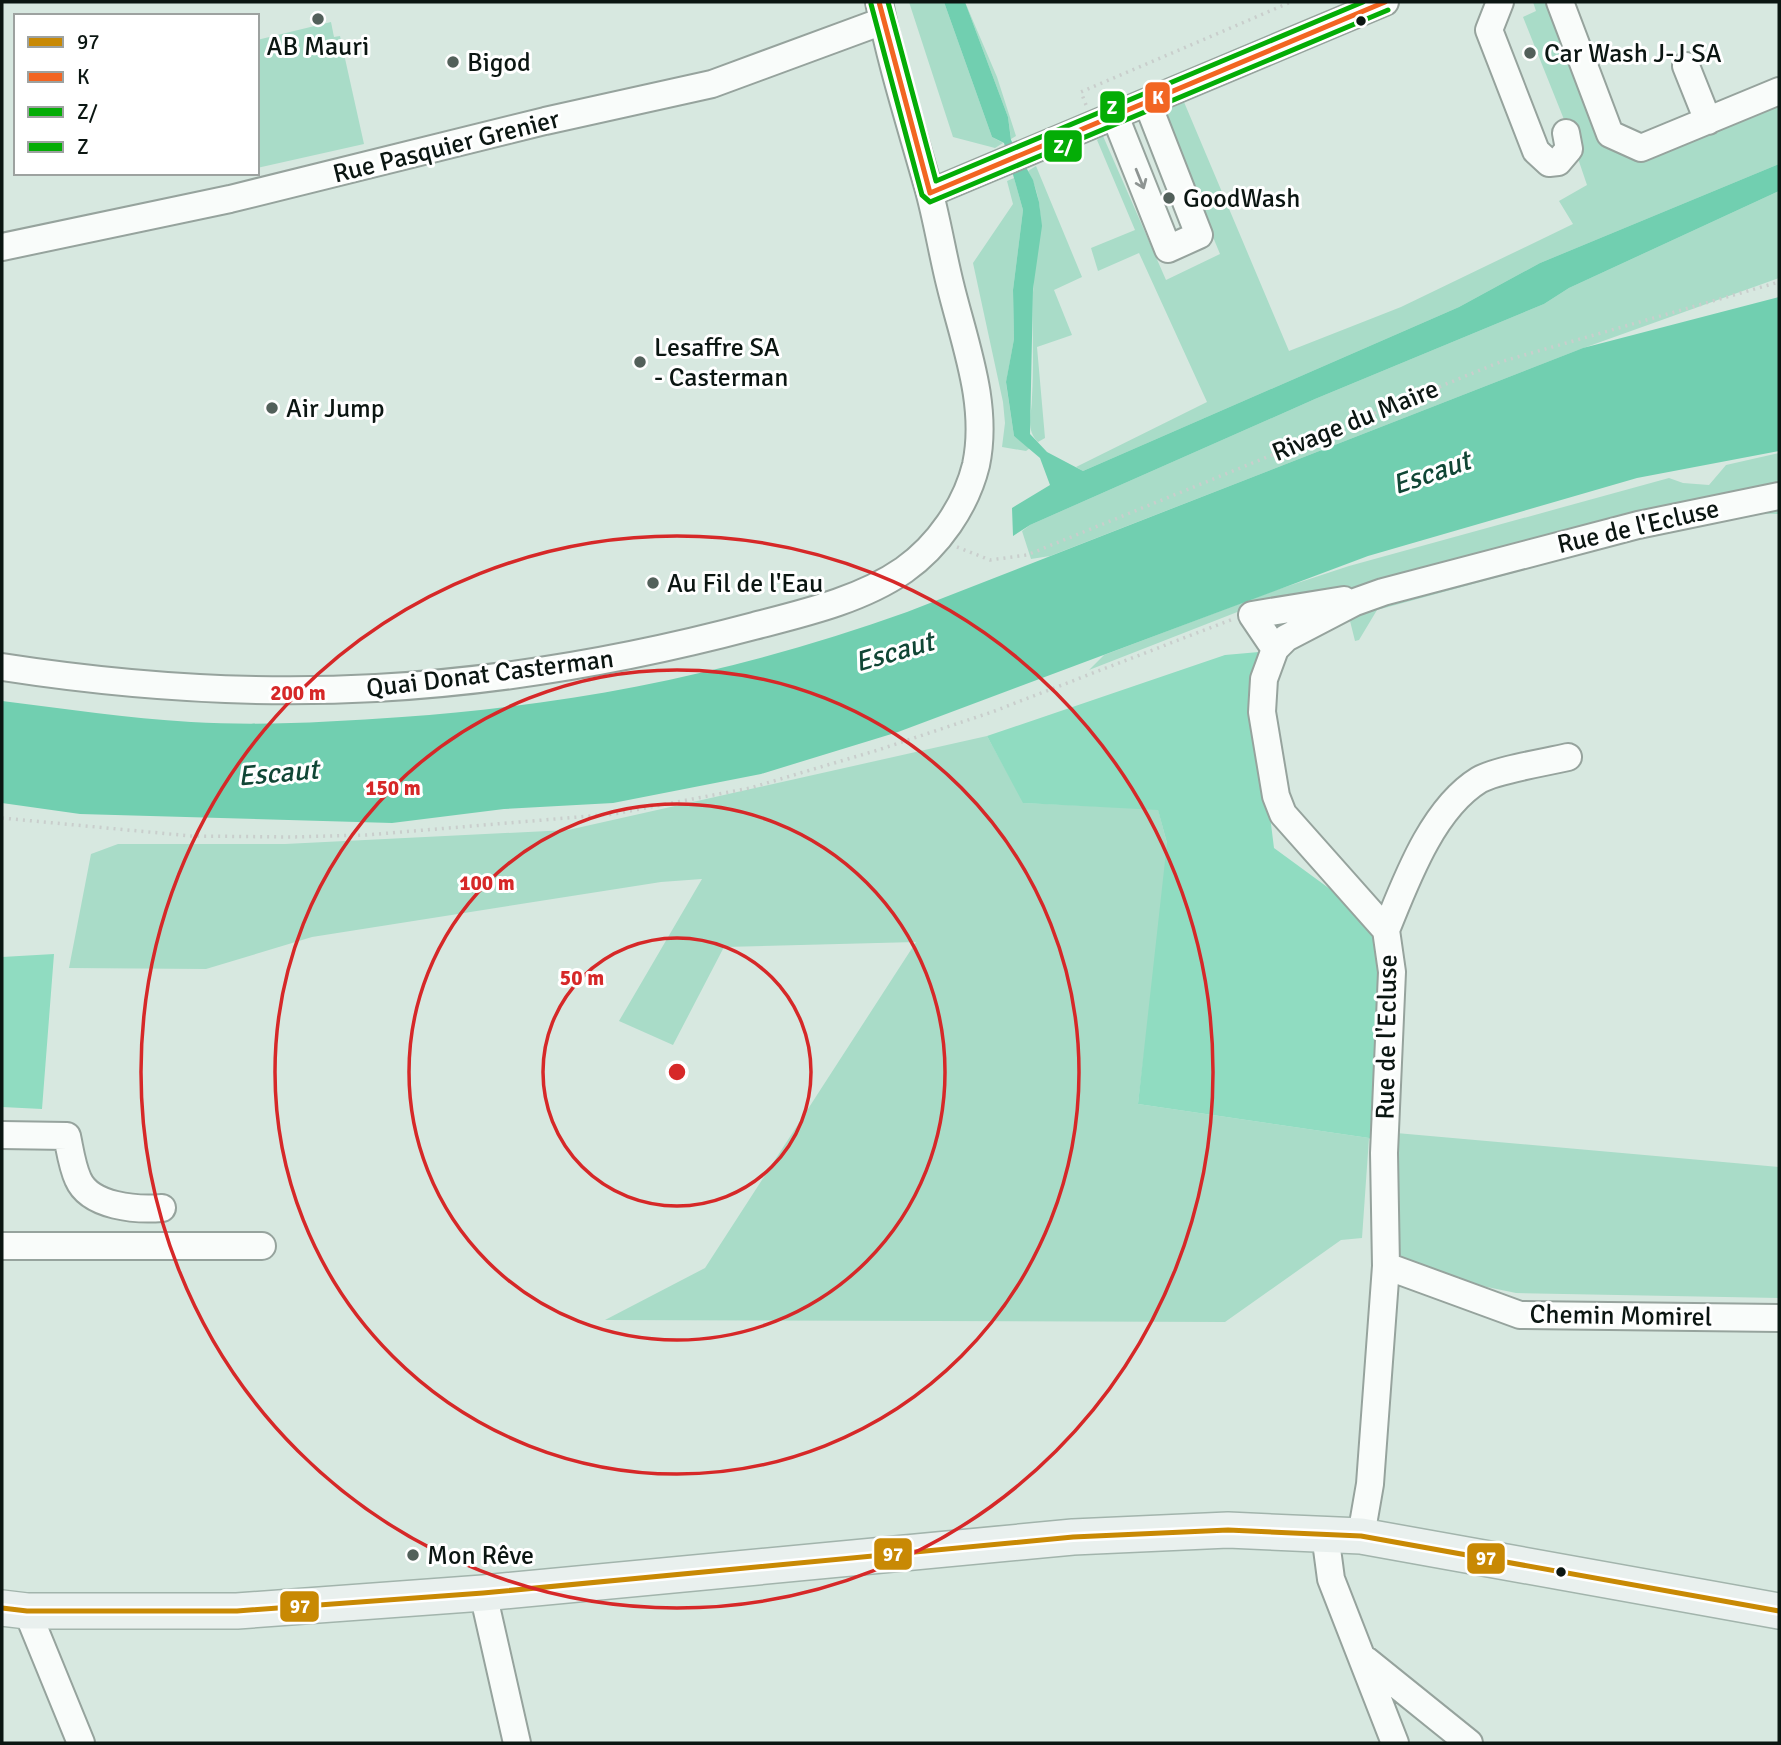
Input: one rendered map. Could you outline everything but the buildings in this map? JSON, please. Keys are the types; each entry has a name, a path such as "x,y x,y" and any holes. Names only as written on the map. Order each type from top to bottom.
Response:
{"main road":[{"path":"14,1609 237,1611 483,1593 1073,1537 1228,1531 1361,1536 1779,1611"}],"street":[{"path":"930,194 1385,2"},
{"path":"1500,2 1489,30 1536,151 1549,163 1558,162 1569,149 1566,133"},
{"path":"1560,2 1610,134 1641,148 1779,90"},
{"name":"Quai Donat Casterman","path":"2,667 111,683 244,689 376,688 517,674 657,652 806,613 875,587 905,569 939,539 960,505 975,466 980,417 930,194 881,11"},
{"name":"Rue Pasquier Grenier","path":"2,247 230,199 545,121 712,84 881,11"},
{"path":"1686,66 1708,121"},
{"path":"1104,120 1168,249 1199,234 1147,102"},
{"name":"Rue de l'Ecluse","path":"1361,1536 1370,1484 1386,1266 1384,1153 1392,972 1385,930 1293,828 1276,796 1262,712 1264,679 1275,649 1286,639 1361,599 1638,525 1779,496"},
{"path":"1275,649 1252,615 1361,599"},
{"path":"1385,930 1408,876 1442,816 1480,779 1568,757"},
{"path":"2,1135 71,1136 78,1180 86,1190 109,1202 137,1210 162,1209"},
{"path":"2,1246 262,1246"},
{"name":"Chemin Momirel","path":"1386,1266 1520,1315 1779,1318"},
{"path":"1325,1534 1331,1578 1365,1658 1395,1743"},
{"path":"483,1593 517,1743"},
{"path":"14,1609 80,1743"},
{"path":"1365,1658 1469,1743"}],"path":[{"path":"1104,120 1081,92 1291,2"},
{"name":"Rivage du Maire","path":"939,539 990,560 1027,555 1500,362 1577,337 1779,282"},
{"path":"2,818 191,836 292,837 366,835 614,814 750,788 853,758 992,712 1231,620 1252,615"}],"shaded area":[{"path":"909,2 944,2 992,137 1003,143 995,148 953,137"},
{"path":"965,2 997,77 1016,136 1011,139 1008,117"},
{"path":"1533,2 1550,2 1607,147 1625,148 1779,96 1779,164 1540,263 1459,307 1083,471 1076,467 1207,402 1139,253 1098,271 1091,248 1135,230 1097,140 1103,136 1166,280 1220,254 1161,111 1184,102 1289,351 1401,307 1573,224 1559,201 1587,185 1523,17 1536,11"},
{"path":"331,22 334,37 340,36 364,144 259,168 259,40"},
{"path":"1036,166 1082,277 1054,290 1072,335 1037,347 1045,438 1038,442 1030,421 1033,384 1033,293 1040,218 1035,187 1028,171"},
{"path":"1014,178 1023,210 1013,290 1014,339 1006,383 1014,436 1030,448 1026,451 1002,447 1005,423 1003,402 973,263 1013,204 1007,181"},
{"path":"1779,191 1779,278 1578,350 1050,556 1031,559 1022,531 1030,525 1315,399 1544,304 1569,288"},
{"path":"1779,453 1779,514 1734,513 1377,610 1359,640 1355,641 1350,621 1357,599 1245,609 1089,670 1104,655 1273,591 1349,566 1669,478 1683,483 1709,485 1726,465"},
{"path":"1259,652 1255,696 1274,848 1386,930 1384,1153 1369,1138 1138,1104 1167,843 1158,810 1023,803 987,736 1225,655"},
{"path":"987,736 1024,803 1158,809 1169,851 1138,1104 1369,1138 1362,1238 1341,1240 1225,1322 605,1320 705,1268 916,942 724,947 673,1045 619,1021 702,879 661,882 312,937 206,969 69,968 91,854 118,844 285,844 568,830"},
{"path":"54,954 42,1109 2,1107 2,957"},
{"path":"1385,1132 1779,1167 1779,1298 1516,1293 1386,1266"}],"water":[{"path":"944,2 965,2 1008,117 1011,140 1033,180 1039,202 1042,226 1033,289 1030,434 1047,452 1083,471 1459,307 1540,263 1779,164 1779,191 1569,288 1544,304 1315,399 1030,525 1013,536 1012,508 1050,485 1040,458 1014,436 1006,382 1014,339 1013,290 1023,210 1004,143 992,137"},
{"name":"Escaut","path":"1779,297 1779,451 1637,478 1368,556 898,732 761,774 613,803 504,809 392,823 80,814 2,803 2,701 191,722 323,722 531,704 721,668 783,652 907,612 1583,348"}],"transit line":[{"name":"K","path":"879,2 930,193"},
{"name":"Z","path":"888,2 936,181 1363,2"},
{"name":"K","path":"930,193 1385,2"},
{"name":"Z/","path":"871,4 922,195 930,202 1388,10"},
{"name":"97","path":"2,1608 27,1611 237,1611 483,1593 1073,1537 1228,1530 1361,1536 1779,1611"}],"place":[{"name":"AB Mauri","path":"318,19"},
{"name":"Car Wash J-J SA","path":"1530,53"},
{"name":"Bigod","path":"453,62"},
{"name":"GoodWash","path":"1169,198"},
{"name":"Lesaffre SA - Casterman","path":"640,362"},
{"name":"Air Jump","path":"272,408"},
{"name":"Au Fil de l'Eau","path":"653,583"},
{"name":"Mon Rêve","path":"413,1555"}]}
